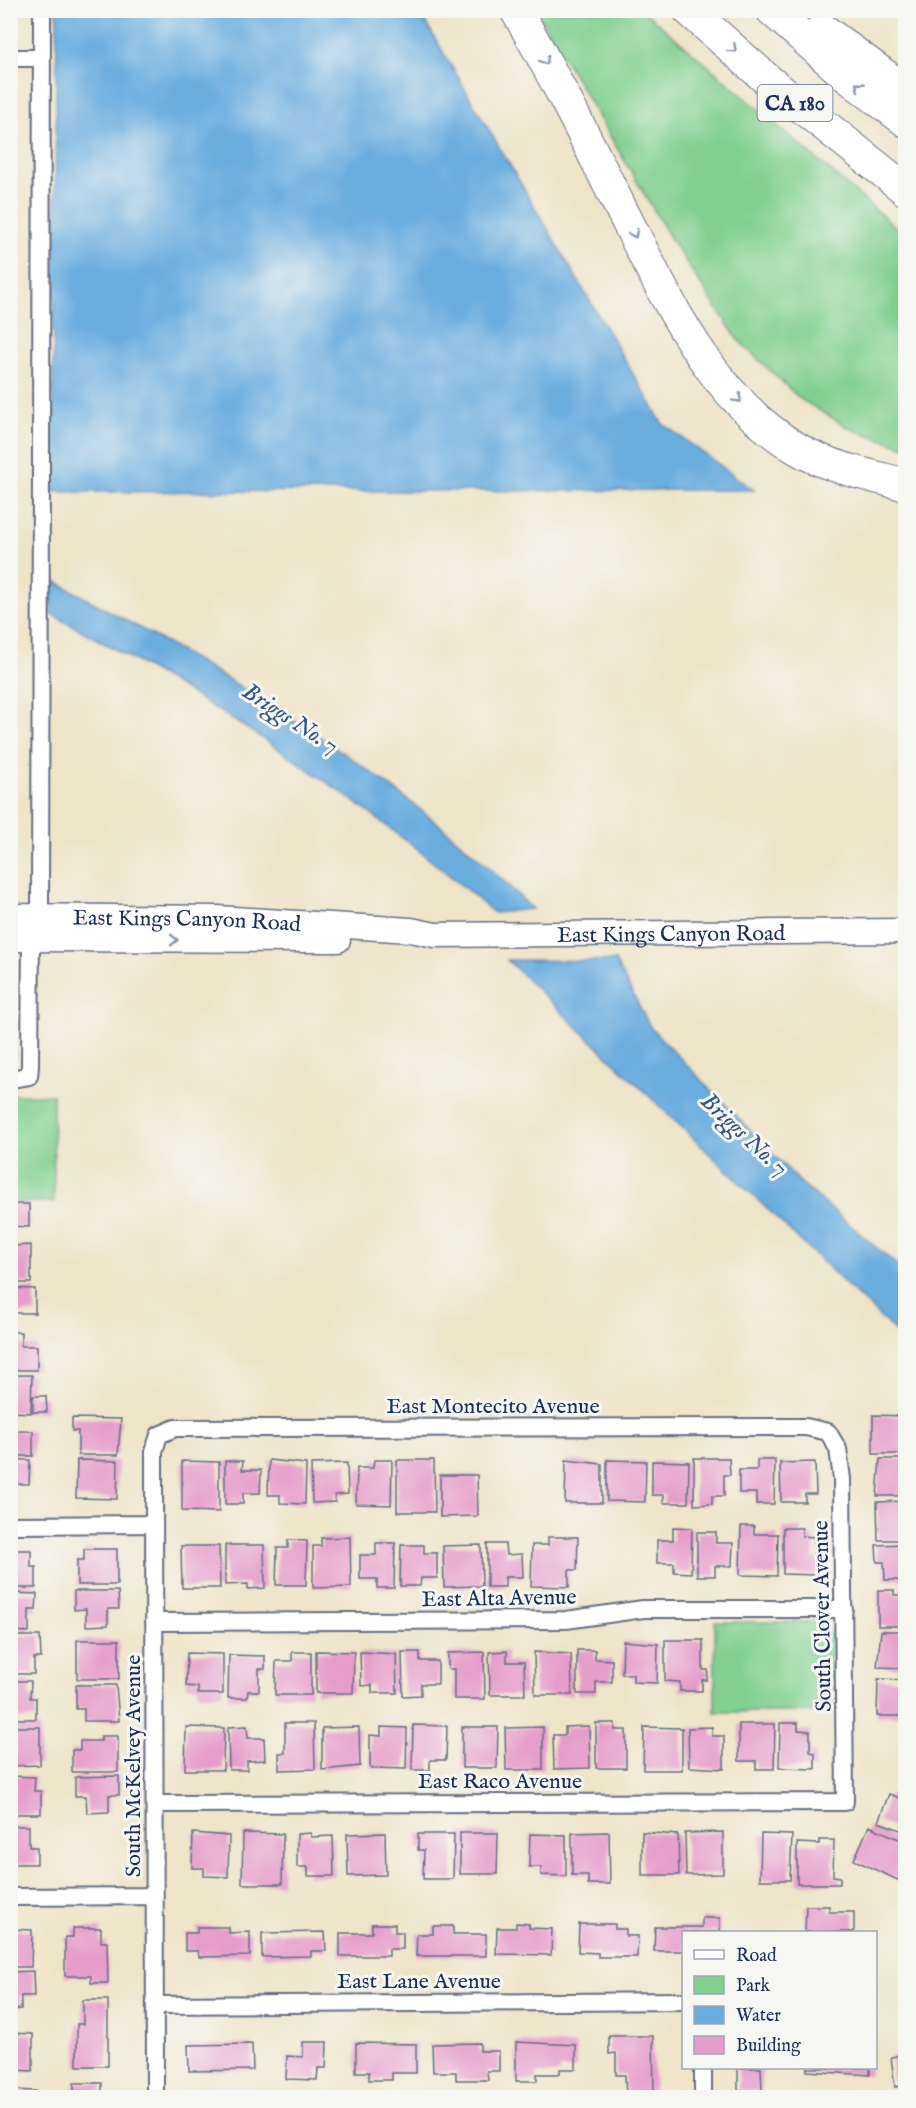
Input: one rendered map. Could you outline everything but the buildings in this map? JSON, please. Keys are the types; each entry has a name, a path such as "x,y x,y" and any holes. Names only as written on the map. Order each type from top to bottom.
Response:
{"highway":[{"path":"516,10 576,117 675,314 721,380 764,424 800,450 829,463 906,485"},
{"name":"CA 180","path":"689,10 770,82 906,190"},
{"name":"CA 180","path":"772,10 849,78 906,122"},
{"path":"798,10 906,91"}],"main road":[{"name":"East Kings Canyon Road","path":"10,916 182,917 411,930 435,935"},
{"path":"21,939 46,929 127,928 182,917"},
{"name":"East Kings Canyon Road","path":"21,939 411,940 435,935 906,931"}],"street":[{"path":"40,916 42,10"},
{"path":"10,58 41,58"},
{"path":"10,1079 29,1076 21,939"},
{"name":"East Montecito Avenue","path":"159,1435 175,1428 806,1427 828,1432"},
{"name":"South Clover Avenue","path":"828,1432 838,1449 842,1479 845,1802"},
{"name":"South McKelvey Avenue","path":"155,2097 154,1451 159,1435"},
{"path":"10,1525 154,1524"},
{"name":"East Alta Avenue","path":"154,1622 566,1620 643,1609 844,1609"},
{"name":"East Raco Avenue","path":"155,1804 845,1802"},
{"path":"10,1897 155,1896"},
{"name":"East Lane Avenue","path":"155,2005 682,2001"},
{"path":"703,2069 703,2097"}],"green space":[{"path":"536,11 644,11 905,235 905,447 851,429 800,399 738,340 674,244"},
{"path":"11,983 15,983 15,1055 11,1059"},
{"path":"11,1095 53,1095 54,1202 11,1202"},
{"path":"715,1622 819,1622 831,1636 831,1712 715,1712"}],"water":[{"path":"57,10 419,11 662,423 754,490 52,492"},
{"name":"Briggs No. 7","path":"51,579 179,650 304,726 423,811 479,858 532,909 494,913 389,828 282,751 169,681 51,614"},
{"name":"Briggs No. 7","path":"507,960 615,961 651,1028 800,1182 905,1272 905,1341"}]}
